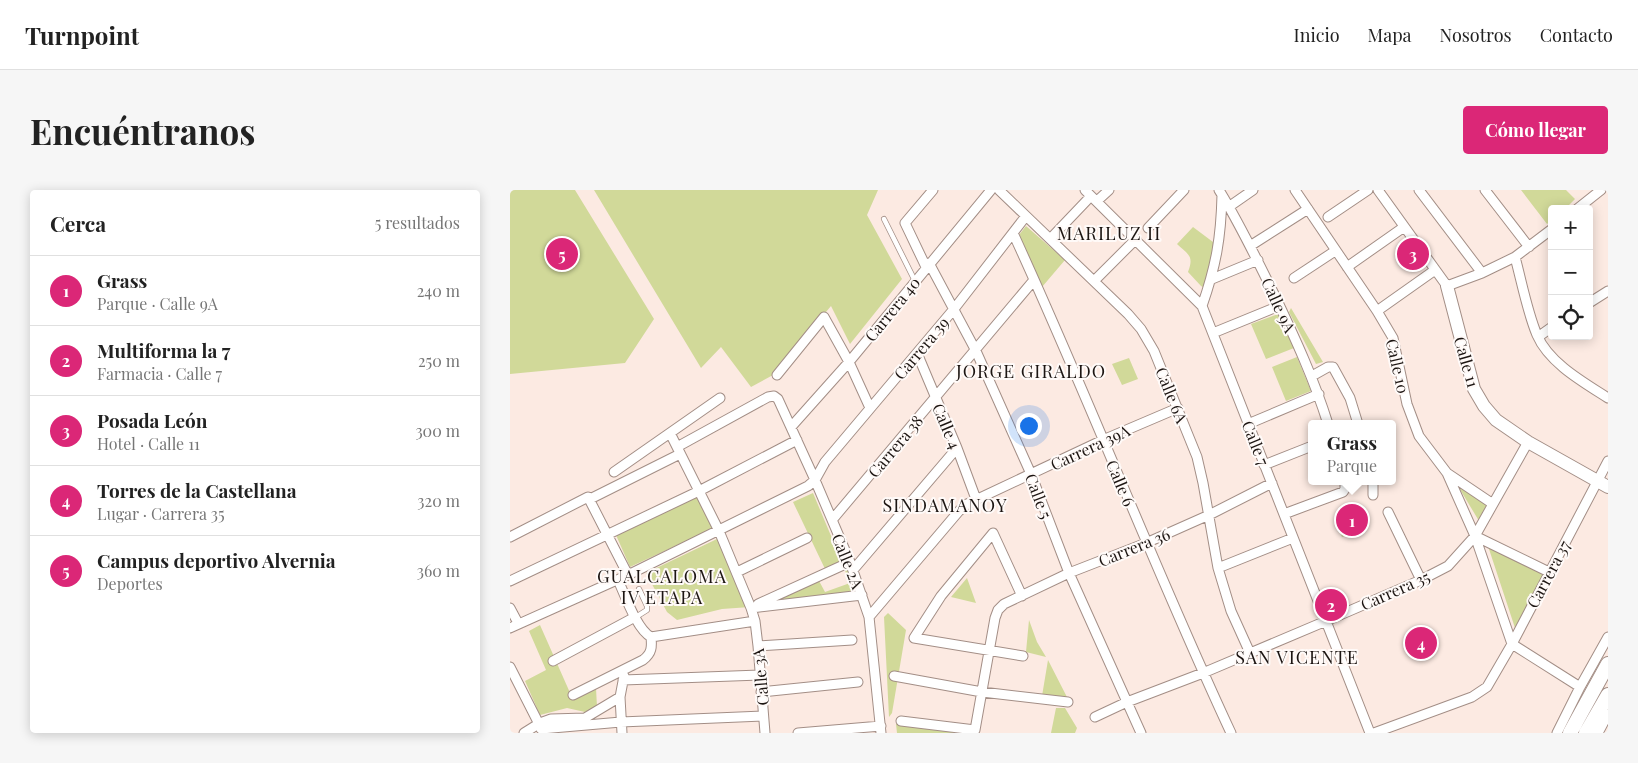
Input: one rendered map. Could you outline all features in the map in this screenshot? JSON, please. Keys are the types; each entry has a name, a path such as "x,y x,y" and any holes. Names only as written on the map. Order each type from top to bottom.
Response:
{"main road":[{"path":"1570,733 1608,664"},
{"path":"1586,733 1608,695"}],"street":[{"name":"Calle 5","path":"933,190 905,223 976,351 1031,474 1069,574 1141,733"},
{"name":"Carrera 40","path":"791,427 849,362 927,265 991,190"},
{"path":"1050,239 1094,196 1109,190"},
{"path":"1148,228 1184,190"},
{"path":"1230,206 1253,190"},
{"name":"Calle 10","path":"1295,190 1377,311 1393,338 1407,404 1419,436 1447,473 1493,504"},
{"path":"1328,217 1368,190"},
{"name":"Calle 11","path":"1378,190 1447,286 1474,390 1484,406 1496,420 1528,442 1603,484"},
{"path":"1419,190 1482,273"},
{"path":"1485,190 1528,247"},
{"path":"1582,205 1601,190"},
{"name":"Calle 6A","path":"1005,192 1026,216 1128,314 1141,329 1154,351 1197,457 1218,568 1231,611 1250,653"},
{"path":"1202,306 1212,280 1218,256 1222,222 1221,192"},
{"name":"Calle 9A","path":"1221,192 1258,260 1280,306 1312,376 1327,420"},
{"name":"Calle 7","path":"1094,196 1202,306 1370,733"},
{"path":"1250,246 1308,209"},
{"name":"Carrera 39","path":"815,480 825,462 954,309 1026,216"},
{"path":"1347,267 1404,227"},
{"path":"1447,286 1482,273 1515,257 1548,231"},
{"name":"Calle 6","path":"1012,233 1034,280 1146,543 1231,733"},
{"path":"1094,281 1136,239"},
{"path":"1294,278 1335,251"},
{"path":"1515,257 1538,337 1552,356 1568,372 1608,398"},
{"path":"1212,280 1258,260"},
{"path":"1377,311 1435,270"},
{"name":"Carrera 38","path":"832,520 1034,280"},
{"path":"1593,300 1608,291"},
{"path":"1213,333 1280,306"},
{"path":"777,375 824,317 849,362 870,408"},
{"path":"1538,337 1548,331"},
{"name":"Calle 4","path":"918,353 976,500"},
{"path":"1312,376 1328,367 1333,367 1350,398 1357,420"},
{"path":"1248,424 1319,394"},
{"name":"Calle 2A","path":"679,450 768,397 774,396 778,399 832,520 869,617 881,730"},
{"path":"614,472 720,398"},
{"name":"Carrera 39A","path":"869,617 959,511 976,500 1103,440 1178,408"},
{"name":"Calle 3A","path":"670,433 720,531 751,608 755,621 758,646 764,733"},
{"path":"510,580 699,491 797,440"},
{"name":"Carrera 35","path":"1095,717 1326,621 1421,580 1448,566 1475,536 1528,442"},
{"path":"751,608 851,566 957,448"},
{"path":"1264,465 1308,448"},
{"path":"510,537 586,497 590,499 679,450"},
{"name":"Carrera 37","path":"1374,733 1472,697 1487,687 1512,644 1549,572 1603,484 1608,461"},
{"path":"1447,473 1475,536 1512,644 1580,687"},
{"path":"510,608 514,626 618,580 720,531 800,491 815,480"},
{"name":"Carrera 36","path":"990,650 995,618 998,610 1004,604 1069,574 1209,515 1272,483"},
{"path":"1284,514 1343,492 1345,485"},
{"path":"1373,485 1373,495"},
{"path":"590,499 628,575"},
{"path":"1388,512 1421,580"},
{"path":"1022,596 993,533 941,596 914,638 1023,656"},
{"path":"1475,536 1549,572"},
{"path":"737,572 807,538"},
{"path":"1218,568 1293,538"},
{"path":"618,580 635,617 646,634 651,637 755,621"},
{"path":"751,608 862,595"},
{"path":"553,661 635,617"},
{"path":"573,695 647,657 652,648 651,637"},
{"path":"1557,733 1608,637"},
{"path":"758,646 852,640"},
{"path":"901,721 973,732 990,650"},
{"path":"510,667 514,682 541,728"},
{"path":"622,733 620,698 625,669"},
{"path":"623,680 760,675"},
{"path":"894,676 982,692 1068,702"},
{"path":"761,692 858,682"},
{"path":"541,728 558,718 586,718 620,698"},
{"path":"1598,733 1608,714"},
{"path":"524,733 541,728 621,722 763,716"},
{"path":"798,733 881,730"}],"lane":[{"path":"884,219 915,281"},
{"path":"635,617 647,610 639,589"}],"green space":[{"path":"510,190 575,190 654,319 625,363 510,374"},
{"path":"594,190 878,190 867,215 902,279 850,344 831,306 773,375 751,387 721,347 701,368"},
{"path":"1521,190 1566,190 1575,199 1569,205 1548,205 1547,224"},
{"path":"1026,226 1065,260 1042,287 1019,235"},
{"path":"1193,227 1217,245 1208,290 1201,286 1188,272 1189,256 1177,244"},
{"path":"1291,308 1323,362 1316,364 1289,312"},
{"path":"1278,314 1294,348 1266,359 1251,324"},
{"path":"1297,357 1311,391 1286,401 1272,367"},
{"path":"1129,358 1138,379 1122,385 1112,364"},
{"path":"1458,486 1491,506 1479,521"},
{"path":"813,493 842,562 826,571 793,502"},
{"path":"698,496 714,528 630,567 616,535"},
{"path":"1361,506 1370,524 1342,537 1335,517"},
{"path":"719,538 750,607 722,609 677,620 667,612 646,573"},
{"path":"1487,543 1544,573 1515,628"},
{"path":"848,564 859,594 766,604 818,579 825,592 850,583 844,568"},
{"path":"967,578 976,603 951,597"},
{"path":"888,613 906,630 892,713 889,717 884,617"},
{"path":"1029,620 1037,642 1046,657 1026,652"},
{"path":"540,625 571,695 596,688 597,707 585,712 567,708 540,715 525,681 546,670 529,631"},
{"path":"1048,660 1069,701 1042,696"},
{"path":"1056,708 1065,708 1077,728 1075,733 1051,733"},
{"path":"896,724 913,724 958,732 897,733"}],"place":[{"name":"Campus deportivo Alvernia","path":"562,254"},
{"name":"Posada León","path":"1413,254"},
{"name":"Grass","path":"1352,520"},
{"name":"Multiforma la 7","path":"1331,605"},
{"name":"Torres de la Castellana","path":"1421,643"}],"district":[{"name":"MARILUZ II","path":"1109,233"},
{"name":"JORGE GIRALDO","path":"1031,371"},
{"name":"SINDAMANOY","path":"945,505"},
{"name":"GUALCALOMA IV ETAPA","path":"662,586"},
{"name":"SAN VICENTE","path":"1297,657"}]}
